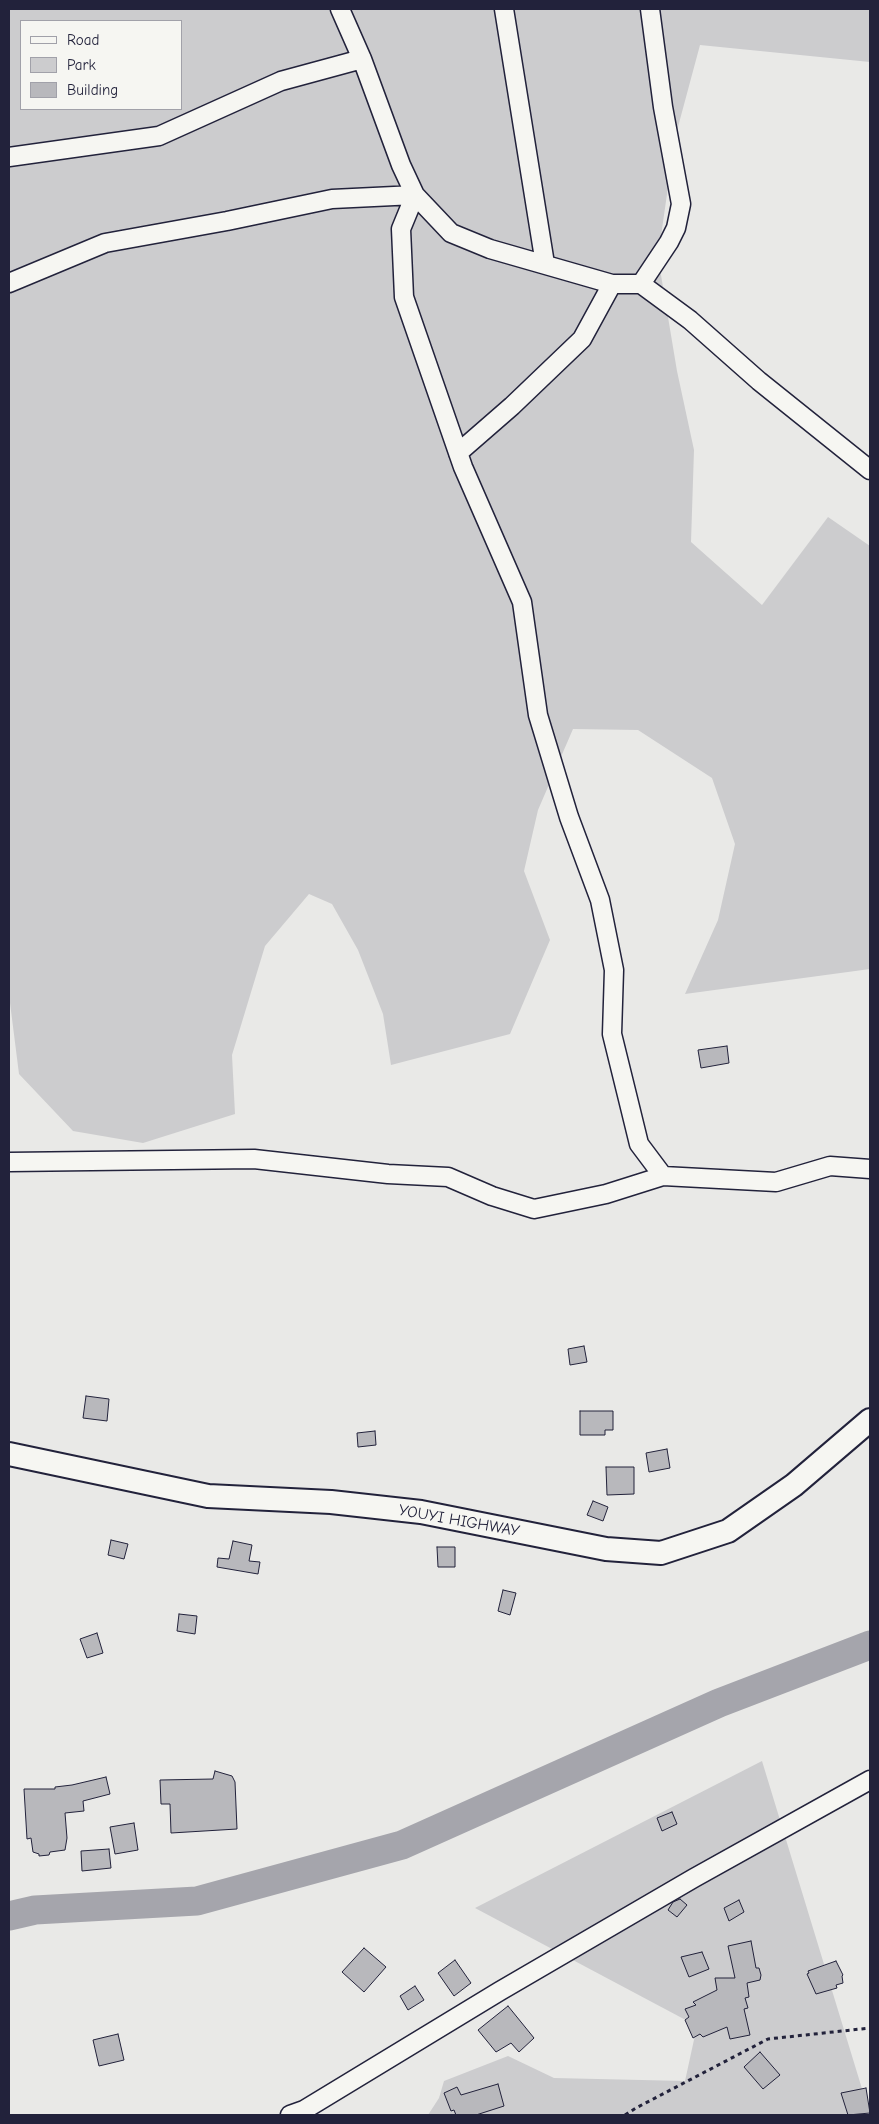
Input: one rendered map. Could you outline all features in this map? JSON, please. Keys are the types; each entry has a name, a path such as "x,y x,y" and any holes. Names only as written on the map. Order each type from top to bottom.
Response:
{"main road":[{"name":"YOUYI HIGHWAY","path":"9,1454 208,1496 331,1502 421,1512 606,1549 661,1553 728,1530 794,1485 870,1420"}],"street":[{"path":"340,9 362,59 401,165 415,195 451,233 490,249 612,284 641,284 690,320 759,381 870,470"},
{"path":"504,9 545,264"},
{"path":"641,284 676,228 680,204 663,106 650,9"},
{"path":"9,157 159,136 281,81 362,59"},
{"path":"9,283 105,242 332,199 415,195"},
{"path":"415,195 401,229 404,297 458,453 522,602 538,715 569,817 600,900 614,970 612,1034 640,1144 663,1176"},
{"path":"458,453 512,406 582,339 612,284"},
{"path":"9,1162 254,1159 388,1174 448,1177 492,1196 534,1209 606,1194 663,1176 776,1182 830,1166 870,1169"},
{"path":"290,2115 304,2110 492,1996 694,1878 870,1780"}],"path":[{"path":"625,2115 768,2039 870,2028"}],"green space":[{"path":"9,9 870,9 870,62 700,45 675,138 658,257 677,371 694,450 691,542 762,605 828,517 870,546 870,969 685,994 718,920 735,844 712,778 638,730 573,729 538,810 524,871 550,940 510,1034 391,1065 383,1014 358,950 332,904 309,894 265,946 232,1055 235,1114 143,1143 73,1131 19,1074 9,995"},
{"path":"762,1761 870,2115 428,2115 439,2098 444,2081 508,2056 554,2078 685,2081 697,2026 475,1908"}],"building":[{"path":"727,1046 729,1063 701,1068 698,1050"},
{"path":"584,1346 587,1362 570,1365 568,1349"},
{"path":"86,1396 109,1399 107,1421 83,1418"},
{"path":"580,1411 613,1411 613,1430 605,1430 605,1435 580,1435"},
{"path":"375,1431 376,1445 358,1447 357,1433"},
{"path":"667,1449 670,1468 649,1472 646,1453"},
{"path":"606,1467 634,1467 634,1494 607,1495"},
{"path":"593,1501 608,1507 603,1521 587,1515"},
{"path":"111,1540 128,1544 124,1559 108,1555"},
{"path":"233,1541 252,1545 249,1561 260,1562 258,1574 217,1567 218,1558 229,1559"},
{"path":"437,1547 455,1547 455,1567 438,1567"},
{"path":"503,1590 516,1593 510,1615 498,1611"},
{"path":"179,1614 197,1616 195,1634 177,1631"},
{"path":"97,1633 103,1653 87,1658 80,1639"},
{"path":"215,1771 232,1776 235,1782 237,1829 171,1833 170,1804 161,1804 160,1780 213,1779"},
{"path":"106,1777 110,1794 83,1801 84,1811 65,1813 67,1838 65,1850 39,1856 39,1854 33,1852 31,1838 27,1839 24,1789 55,1789 55,1787"},
{"path":"672,1812 677,1824 662,1831 657,1818"},
{"path":"134,1823 138,1850 115,1854 110,1827"},
{"path":"109,1849 111,1868 82,1871 81,1851"},
{"path":"680,1899 687,1905 677,1917 668,1910 673,1902"},
{"path":"739,1900 744,1912 729,1921 724,1908"},
{"path":"751,1941 756,1968 759,1968 761,1975 760,1980 747,1983 749,1997 745,1998 748,2008 744,2009 750,2035 730,2039 727,2027 703,2037 700,2034 693,2038 685,2020 689,2017 685,2009 696,2005 693,2002 717,1990 715,1978 735,1978 728,1946"},
{"path":"364,1948 386,1967 364,1992 342,1972"},
{"path":"702,1952 709,1969 689,1977 681,1957"},
{"path":"455,1960 471,1983 454,1996 438,1973"},
{"path":"836,1961 843,1975 843,1983 836,1985 837,1988 816,1994 807,1974 809,1973 808,1971"},
{"path":"415,1986 424,2000 408,2010 400,1996"},
{"path":"508,2006 534,2038 519,2052 511,2043 496,2052 478,2030"},
{"path":"118,2034 124,2060 99,2066 93,2040"},
{"path":"760,2052 780,2075 763,2089 744,2067"},
{"path":"498,2084 504,2106 476,2115 456,2115 454,2110 451,2111 444,2093 457,2087 461,2095"},
{"path":"866,2088 870,2113 848,2115 841,2093"}],"waterway":[{"path":"9,1916 35,1910 197,1901 402,1845 719,1703 870,1645"}]}
